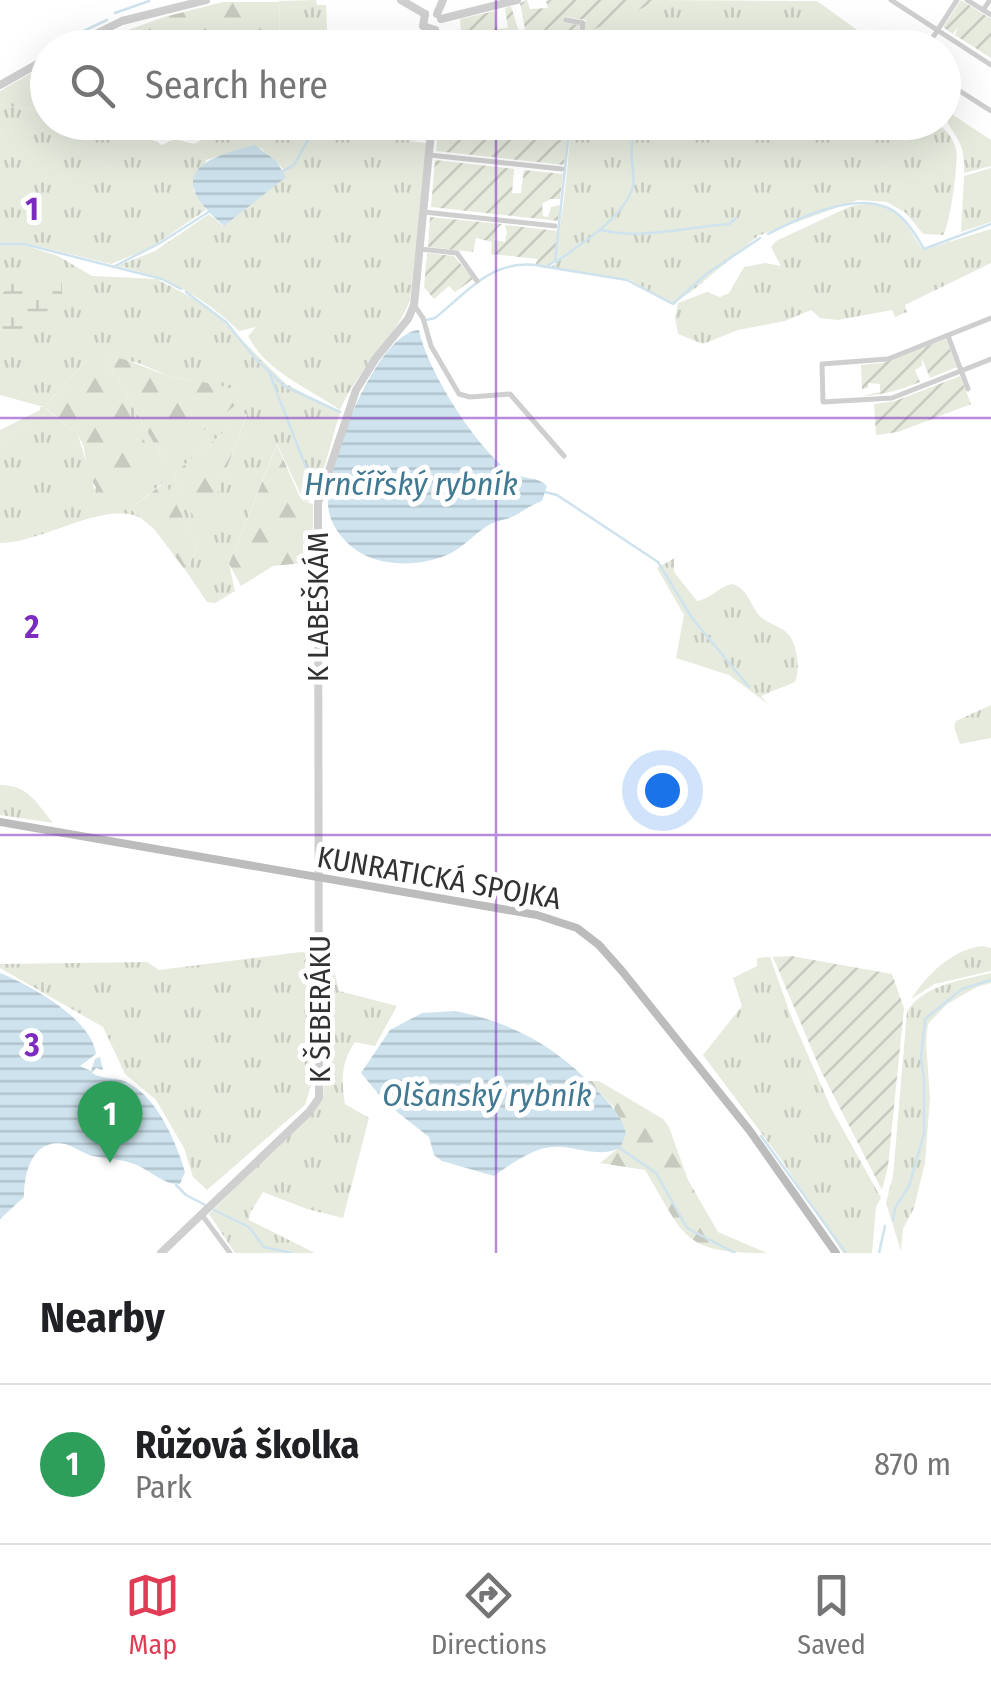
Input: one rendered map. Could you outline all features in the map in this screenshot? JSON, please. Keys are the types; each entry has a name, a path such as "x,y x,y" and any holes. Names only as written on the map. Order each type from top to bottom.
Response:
{"main road":[{"name":"KUNRATICKÁ SPOJKA","path":"0,822 537,915 569,924 588,936 622,971 721,1093 836,1253"}],"street":[{"path":"104,30 122,21 206,0"},
{"path":"401,0 425,14 439,16 517,0"},
{"path":"891,0 938,30 957,0"},
{"path":"967,0 991,15"},
{"path":"983,10 990,0"},
{"path":"425,14 423,26 435,30 443,2"},
{"path":"443,2 453,15"},
{"path":"566,20 583,23 582,30"},
{"path":"961,45 991,64"},
{"path":"0,85 30,68"},
{"path":"961,92 991,111"},
{"name":"K LABEŠKÁM","path":"320,878 318,503 356,390 408,319 414,304 430,140"},
{"path":"429,155 562,169"},
{"path":"424,212 555,226"},
{"path":"420,250 456,253 478,281"},
{"path":"414,304 423,318 431,346 456,390 464,397 510,394 526,417 564,456"},
{"path":"991,318 875,362 822,364 824,402 892,398 991,358"},
{"path":"948,335 968,389"},
{"path":"301,875 312,873 319,859"},
{"name":"K ŠEBERÁKU","path":"161,1253 319,1098 320,878"},
{"path":"320,895 325,888 340,882"},
{"path":"207,1211 230,1253"}],"green space":[{"path":"316,0 317,5 326,5 327,30 280,30 279,1"},
{"path":"527,0 530,9 548,8 546,1 550,0 661,0 592,30 586,20 566,17 565,23 580,25 579,30 523,30 520,3"},
{"path":"661,0 817,1 857,30 590,30"},
{"path":"961,0 991,19 991,58 961,39 958,27 943,27"},
{"path":"223,2 279,2 280,30 128,30"},
{"path":"511,6 518,30 461,30 460,19 495,11 497,29 508,28 505,8"},
{"path":"30,74 30,109 0,104 0,91"},
{"path":"0,104 30,109 30,140 153,140 162,145 173,140 194,144 202,140 427,143 410,300 340,410 266,360 248,336 256,327 239,331 212,307 183,290 152,276 117,266 155,251 209,214 223,226 284,170 261,148 243,148 206,160 193,189 206,210 150,248 111,264 25,243 2,243 24,245 58,256 92,276 157,279 209,307 286,384 340,412 317,493 311,493 306,485 309,502 304,501 277,444 229,564 235,591 215,603 207,602 186,571 198,547 164,482 130,509 145,520 130,514 94,517 0,543 0,441 45,413 44,407 0,395","holes":["109,356 169,376 235,390 164,461 108,362","97,358 118,397 95,491 78,435 44,407 85,362","247,415 202,531 172,475"]},
{"path":"961,120 991,140 991,166 964,173"},
{"path":"437,140 567,140 564,165 436,151"},
{"path":"570,140 952,140 957,155 943,235 923,234 906,213 887,202 858,200 758,236 671,304 630,280 550,268 570,250 548,267 557,242"},
{"path":"435,160 514,169 512,193 521,193 524,170 563,174 560,199 542,204 543,216 548,217 551,207 560,205 558,221 431,207"},
{"path":"991,168 991,222 961,232 964,176"},
{"path":"872,203 898,216 923,250 991,229 991,263 905,305 907,312 895,317 892,310 838,320 820,318 811,310 703,344 678,334 678,303 707,292 720,297 729,293 744,267 765,263 781,266 771,247 776,241 851,206"},
{"path":"430,217 502,224 496,229 494,240 505,242 505,225 558,231 555,261 548,267 535,265 538,259 491,254 492,242 476,238 473,252 428,247"},
{"path":"427,253 454,256 473,279 455,292 449,286 434,299 424,287"},
{"path":"62,278 62,304 0,358 0,296 11,284"},
{"path":"946,339 957,367 930,378 922,359 922,366 915,370 920,382 891,392 862,396 880,392 880,384 868,383 868,388 862,389 861,365 882,363"},
{"path":"108,356 170,376 230,388 246,397 164,461"},
{"path":"97,357 159,467 110,509 88,475 78,435 46,408 45,413 0,441 0,430 44,407 85,362"},
{"path":"960,376 971,404 898,432 876,435 874,404 895,401"},
{"path":"247,413 244,422 202,533 172,475"},
{"path":"277,445 299,495 313,504 313,562 273,566 241,586 229,564"},
{"path":"165,482 198,547 186,571 154,529 130,509"},
{"path":"680,555 674,559 674,572 697,601 733,584 745,593 761,617 790,636 797,659 795,682 761,696 768,704 729,675 676,658 684,615 657,568"},
{"path":"991,705 991,738 960,744 956,721"},
{"path":"0,785 25,791 53,823 0,815"},
{"path":"328,945 339,991 397,1006 375,1046 355,1042 345,1064 345,1104 369,1118 343,1218 263,1192 249,1220 315,1253 235,1253 209,1214 323,1100"},
{"path":"982,946 991,948 991,971 935,984 911,999 941,965"},
{"path":"309,953 311,958 312,1082 305,1105 207,1190 193,1177 184,1148 156,1100 125,1074 103,1027 0,968 0,964 147,962 159,970"},
{"path":"791,956 892,974 904,1008 888,1166 882,1190 820,1069 773,957"},
{"path":"770,957 831,1108 881,1198 876,1207 872,1253 843,1253 780,1158 703,1055 742,1006 733,978 757,966 757,958"},
{"path":"991,973 991,983 947,1004 928,1024 930,1098 925,1163 914,1208 903,1229 901,1251 886,1203 893,1176 907,1012 933,990"},
{"path":"588,1081 599,1081 663,1119 688,1180 718,1232 767,1253 718,1250 702,1245 679,1226 645,1170 600,1163 620,1147 614,1107"}],"water":[{"path":"255,145 276,161 286,177 224,226 196,194 196,172 218,157"},
{"name":"Hrnčířský rybník","path":"419,330 432,365 469,429 512,473 547,486 542,501 490,524 451,553 421,562 389,562 362,553 341,536 329,513 329,487 344,434 371,376 386,353 403,337"},
{"path":"0,973 43,995 84,1028 96,1054 80,1066 91,1071 95,1059 100,1057 103,1070 96,1068 92,1073 125,1082 149,1100 165,1123 181,1161 185,1172 180,1184 164,1181 133,1164 54,1144 45,1146 32,1159 24,1197 0,1219"},
{"name":"Olšanský rybník","path":"455,1011 515,1030 565,1060 618,1115 626,1134 620,1148 599,1152 544,1148 494,1176 442,1161 434,1155 429,1137 387,1104 361,1073 390,1030 422,1013"}],"waterway":[{"path":"115,13 149,1"},
{"path":"86,30 107,20"},
{"path":"283,171 294,165 308,140"},
{"path":"426,320 435,318 498,270 528,265 546,267 555,261 568,140"},
{"path":"556,262 601,229 628,198 634,181 633,140"},
{"path":"768,234 826,209 859,203 894,211 924,249 991,224"},
{"path":"113,267 210,211"},
{"path":"601,230 665,232 729,224 736,218"},
{"path":"547,267 627,280 673,304 705,275 760,238"},
{"path":"0,244 24,244 162,279 181,289"},
{"path":"186,292 226,322 284,386 340,412"},
{"path":"270,375 318,498"},
{"path":"545,492 557,495 658,562 692,618 749,687"},
{"path":"893,1220 895,1208 909,1186 924,1134 921,1057 925,1019 962,989 991,980"},
{"path":"761,1136 846,1253"},
{"path":"618,1147 656,1173 687,1228 735,1253"},
{"path":"176,1185 207,1206"},
{"path":"214,1210 249,1227 264,1247 292,1253"},
{"path":"879,1253 885,1226"}],"place":[{"name":"Růžová školka","path":"110,1163"}]}
